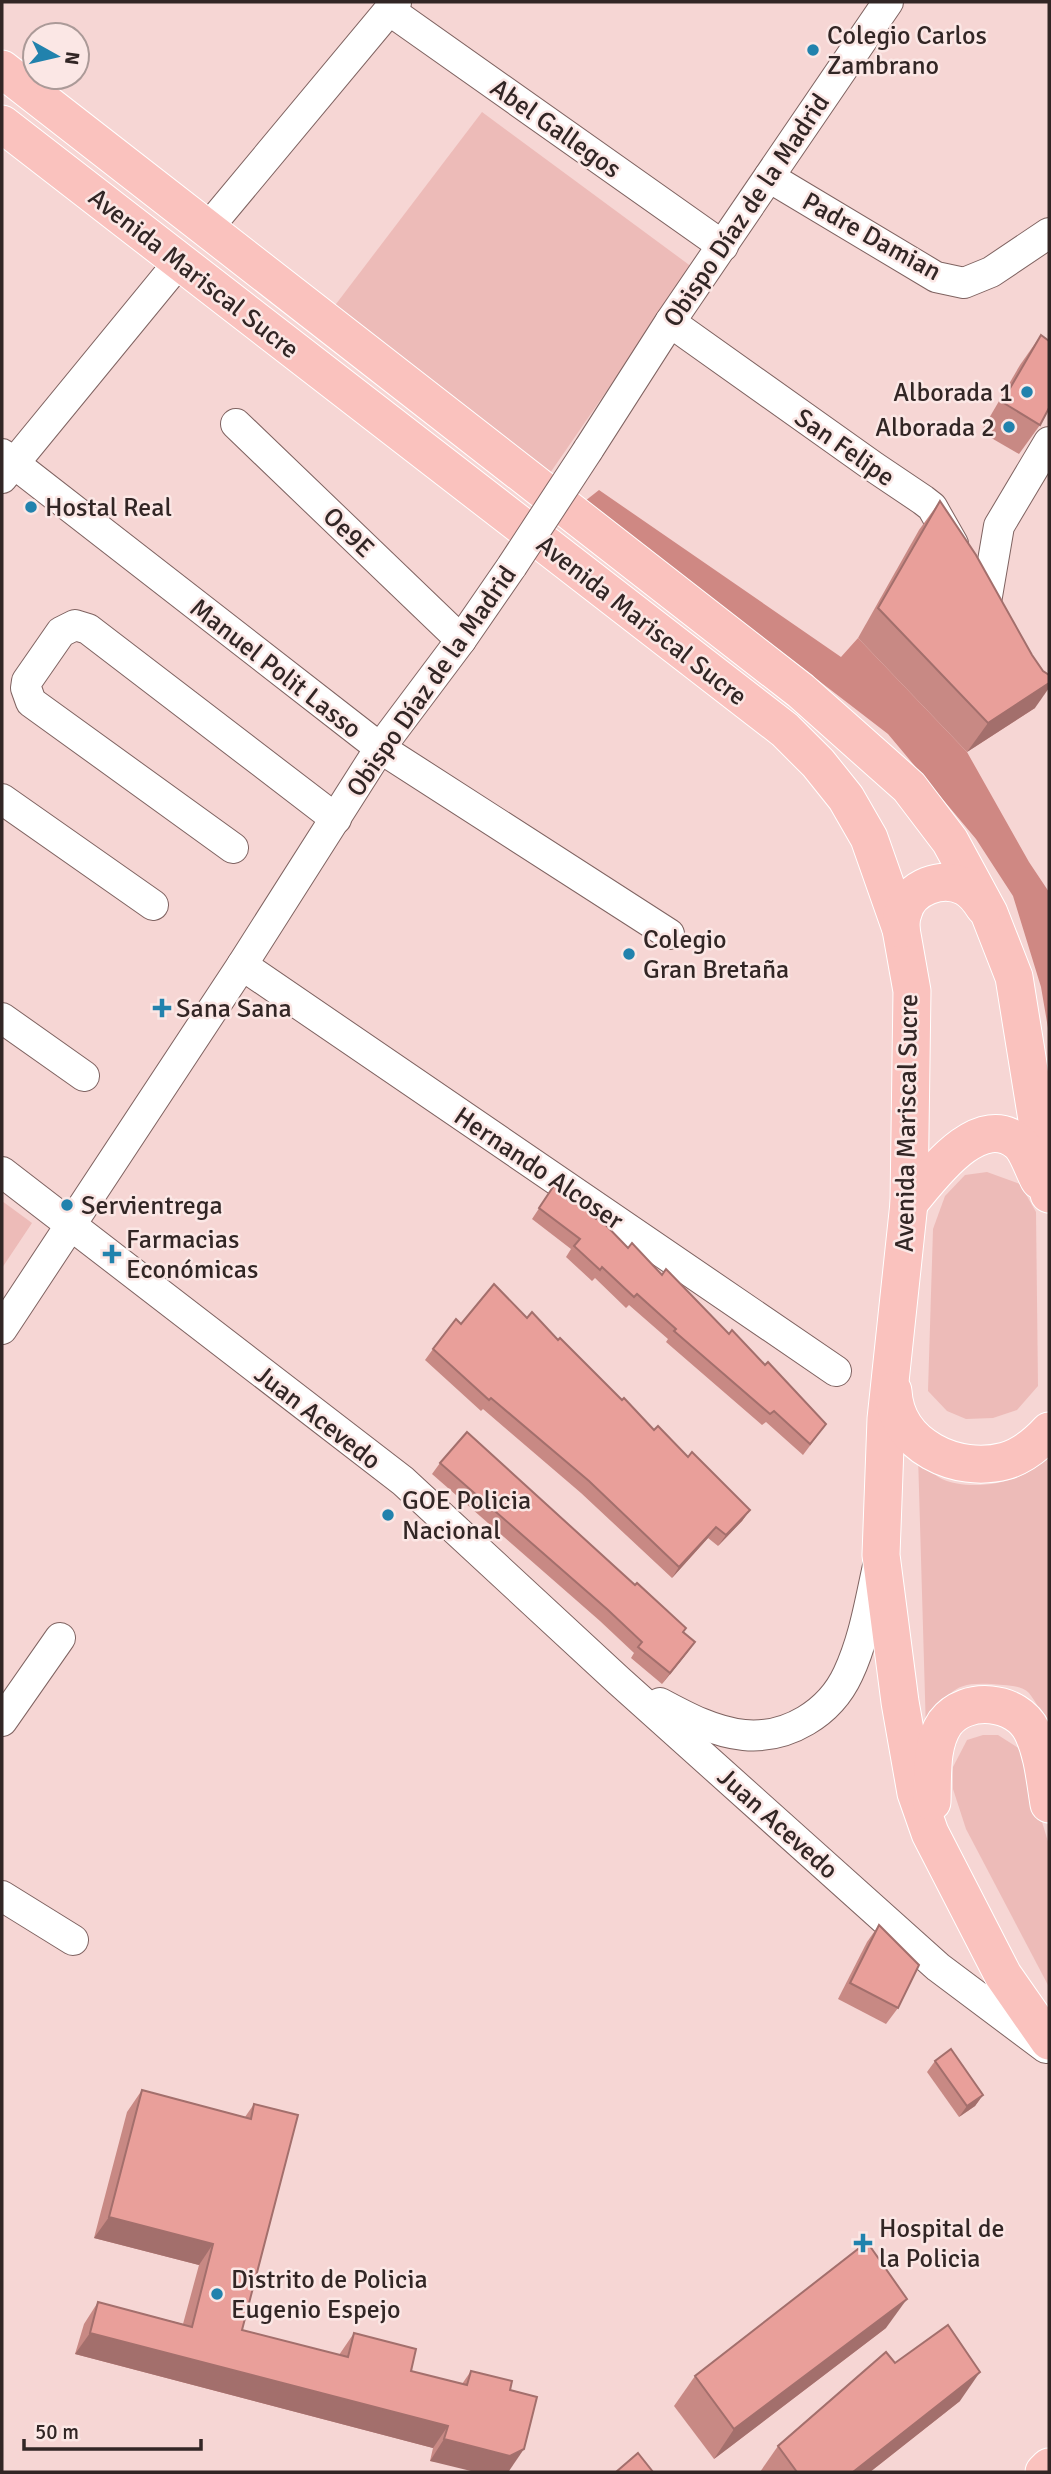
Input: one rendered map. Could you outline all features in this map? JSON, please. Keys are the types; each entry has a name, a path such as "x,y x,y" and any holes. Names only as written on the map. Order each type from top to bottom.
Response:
{"main road":[{"name":"Avenida Mariscal Sucre","path":"2,69 802,691 909,787 950,841 989,913 1014,977 1049,1194"},
{"name":"Avenida Mariscal Sucre","path":"2,124 785,730 818,763 846,799 869,838 901,929 912,991 909,1203 886,1419 881,1555 908,1752 916,1793 930,1833 1003,1975 1049,2041"},
{"path":"901,929 903,911 910,898 935,883 950,882 964,886 975,894 989,913"},
{"path":"909,1203 958,1150 987,1133 1001,1133 1019,1142 1049,1200"},
{"path":"891,1366 893,1401 902,1426 923,1447 949,1461 978,1465 1007,1461 1033,1448 1049,1431"},
{"path":"930,1833 935,1747 946,1723 955,1714 968,1708 982,1705 1002,1706 1017,1712 1031,1729 1040,1753 1049,1804"},
{"path":"1044,2472 1049,2467"}],"street":[{"name":"Obispo Díaz de la Madrid","path":"2,1329 242,965 380,748 461,640 512,566 670,322 888,2"},
{"path":"207,229 393,6"},
{"name":"Abel Gallegos","path":"393,6 723,246"},
{"name":"Padre Damian","path":"769,177 936,277 964,283 990,272 1049,233"},
{"path":"6,466 178,262"},
{"name":"San Felipe","path":"670,322 933,507 992,614 999,526 1049,442"},
{"name":"Oe9E","path":"236,424 461,640"},
{"name":"Manuel Polit Lasso","path":"6,466 380,748 669,934"},
{"path":"233,848 31,702 26,688 27,681 61,632 75,625 88,629 336,819"},
{"path":"2,799 153,905"},
{"name":"Hernando Alcoser","path":"242,965 836,1371"},
{"path":"2,1018 84,1076"},
{"name":"Juan Acevedo","path":"2,1172 403,1481 618,1680 938,1967 1049,2050"},
{"name":"Juan Acevedo","path":"618,1680 691,1719 715,1728 745,1735 790,1729 811,1718 831,1701 848,1675 861,1640 881,1555"},
{"path":"2,1721 60,1639"},
{"path":"2,1896 73,1940"}],"shaded area":[{"path":"482,112 692,267 548,476 333,308"},
{"path":"599,490 841,657 858,638 967,752 1049,892 1049,1034 1041,987 1013,896 976,839 888,734 585,501"},
{"path":"987,1172 1020,1184 1036,1212 1038,1386 1017,1410 993,1418 966,1419 947,1411 928,1391 933,1229 945,1196 965,1175"},
{"path":"2,1201 32,1223 2,1268"},
{"path":"1049,1454 1049,1726 1032,1697 1023,1689 973,1684 954,1690 947,1697 926,1731 918,1455 932,1472 942,1479 974,1485 997,1483 1019,1476 1031,1470"},
{"path":"983,1735 998,1735 1020,1749 1049,1845 1049,1987 966,1829 953,1789 953,1767 967,1740"}],"building":[{"name":"Alborada 1","path":"1041,335 1049,341 1049,408 1040,425 1002,402"},
{"path":"940,501 976,555 1032,655 1049,675 1049,683 988,723 878,608"},
{"path":"555,1184 596,1219 598,1217 628,1248 632,1243 662,1275 666,1269 729,1334 732,1330 765,1365 768,1362 826,1424 810,1444 774,1411 770,1414 674,1331 676,1329 637,1294 634,1297 602,1267 600,1270 574,1246 580,1239 539,1208"},
{"path":"494,1284 527,1318 532,1312 622,1400 624,1398 654,1430 658,1426 688,1457 692,1452 750,1510 726,1535 716,1527 679,1567 589,1481 491,1398 489,1400 433,1349 456,1319 461,1324"},
{"path":"467,1432 686,1628 683,1632 695,1642 670,1673 638,1647 642,1642 608,1610 440,1463"},
{"path":"879,1925 919,1965 898,2008 850,1983"},
{"path":"951,2049 983,2095 967,2106 935,2061"},
{"name":"Distrito de Policia Eugenio Espejo","path":"142,2090 251,2119 254,2104 298,2115 242,2330 348,2357 354,2333 416,2349 411,2371 467,2385 471,2371 512,2381 510,2390 537,2397 524,2449 510,2456 444,2439 448,2426 90,2333 98,2302 192,2327 213,2244 109,2217"},
{"path":"867,2242 907,2299 734,2429 695,2376"},
{"path":"948,2325 980,2372 853,2472 797,2472 778,2446 886,2352 895,2363"},
{"path":"638,2453 653,2472 616,2472"}],"place":[{"name":"Colegio Carlos Zambrano","path":"813,50"},
{"name":"Alborada 1","path":"1027,392"},
{"name":"Alborada 2","path":"1009,427"},
{"name":"Hostal Real","path":"31,507"},
{"name":"Colegio Gran Bretaña","path":"629,954"},
{"name":"Sana Sana","path":"162,1008"},
{"name":"Servientrega","path":"67,1205"},
{"name":"Farmacias Económicas","path":"112,1254"},
{"name":"GOE Policia Nacional","path":"388,1515"},
{"name":"Hospital de la Policia","path":"863,2243"},
{"name":"Distrito de Policia Eugenio Espejo","path":"217,2294"}]}
